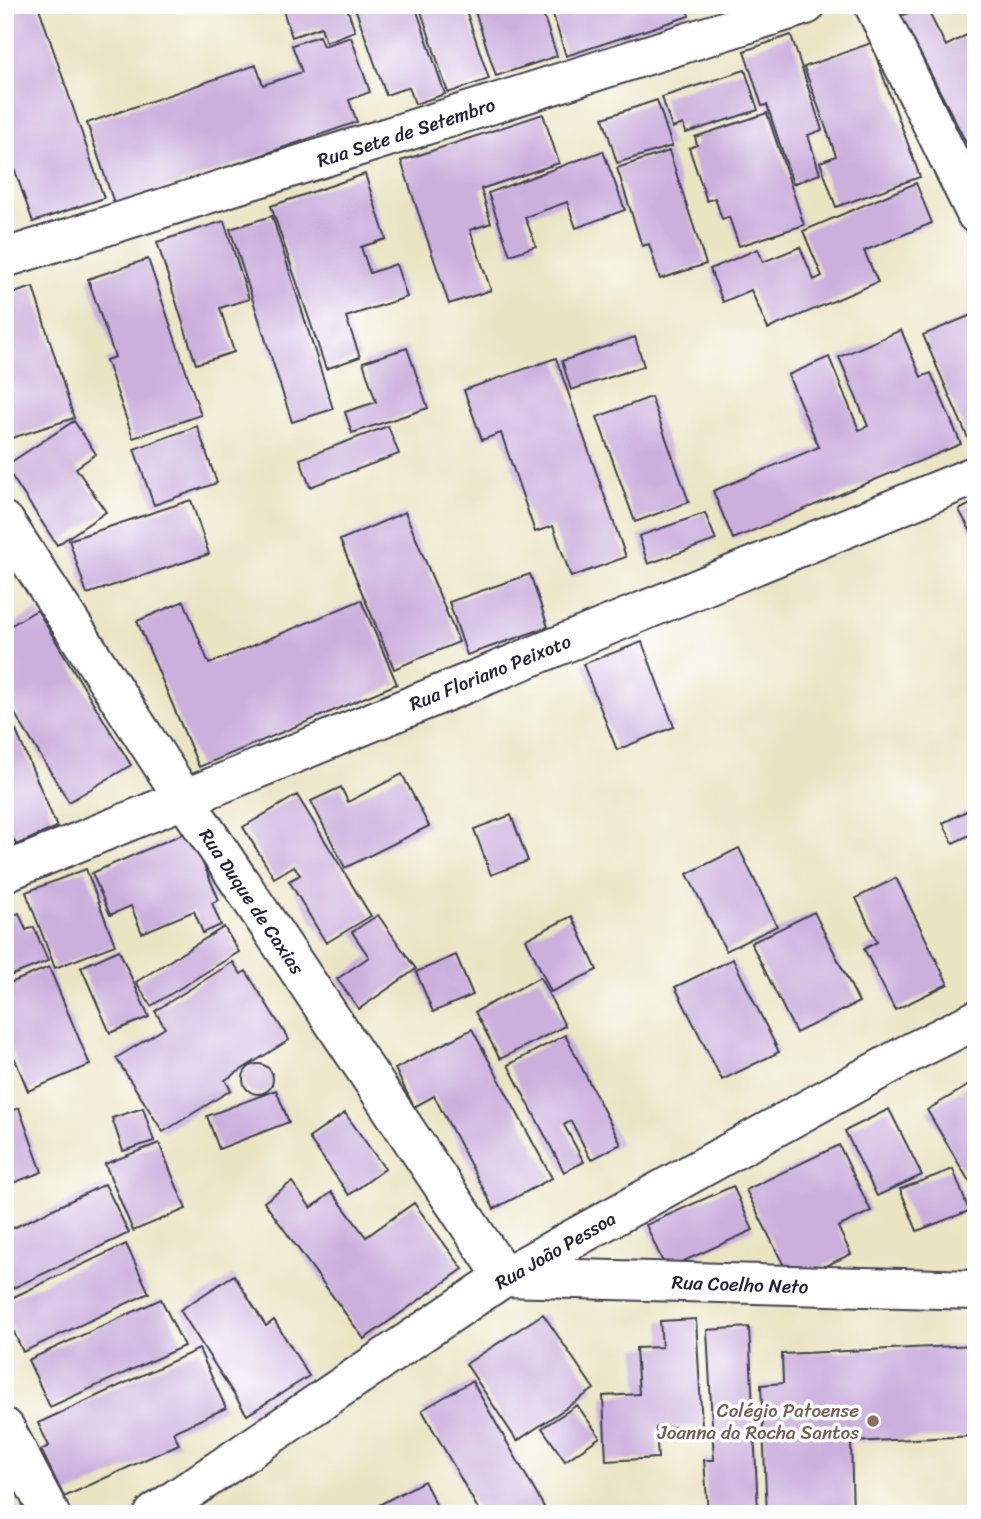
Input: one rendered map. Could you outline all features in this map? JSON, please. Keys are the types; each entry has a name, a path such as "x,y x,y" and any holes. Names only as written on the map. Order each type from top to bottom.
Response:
{"street":[{"name":"Rua Sete de Setembro","path":"5,258 806,5"},
{"path":"874,5 976,214"},
{"name":"Rua Floriano Peixoto","path":"5,872 976,475"},
{"name":"Rua Duque de Caxias","path":"5,522 183,797 504,1277"},
{"name":"Rua João Pessoa","path":"154,1514 504,1277 908,1054 976,1020"},
{"name":"Rua Coelho Neto","path":"504,1277 976,1290"},
{"path":"5,1428 50,1514"}],"building":[{"path":"5,5 38,5 104,198 33,222 5,142"},
{"path":"281,5 346,5 355,31 326,42 321,27 292,37"},
{"path":"354,5 415,5 445,94 415,104 409,87 386,95"},
{"path":"419,5 464,5 489,79 448,93"},
{"path":"473,5 540,5 557,56 496,76"},
{"path":"550,5 686,5 689,16 566,56"},
{"path":"925,5 946,46 972,32 976,39 976,162 901,16"},
{"path":"791,35 822,130 808,135 820,174 793,184 767,105 762,106 744,51"},
{"path":"319,36 323,46 351,37 370,92 349,100 357,122 115,206 87,123 256,65 263,85 302,72 292,45"},
{"path":"871,43 920,177 836,207 820,162 836,156 804,67"},
{"path":"745,70 758,110 686,133 683,124 672,128 662,97"},
{"path":"657,100 672,146 617,163 603,118"},
{"path":"767,113 804,225 739,246 729,217 722,219 715,198 707,201 689,148 697,145 695,137"},
{"path":"543,114 559,163 481,189 491,223 470,230 491,290 449,304 401,161"},
{"path":"603,151 625,210 576,228 567,202 525,217 536,246 510,255 488,193"},
{"path":"669,151 706,264 660,279 649,244 642,246 617,168"},
{"path":"365,174 386,239 361,247 370,273 396,264 407,297 346,317 360,357 326,369 271,206"},
{"path":"916,183 932,223 864,251 878,282 768,329 751,290 723,302 710,269 758,249 763,262 800,247 814,280 822,276 803,231"},
{"path":"272,216 333,409 292,422 230,229"},
{"path":"224,221 249,299 220,308 234,352 196,364 157,242"},
{"path":"148,259 201,415 133,438 106,360 115,357 88,279"},
{"path":"33,287 74,418 9,439 5,426 5,296"},
{"path":"976,313 976,440 970,443 923,335"},
{"path":"901,330 921,377 931,373 961,444 733,539 713,491 819,447 788,375 829,357 859,430 868,426 839,357"},
{"path":"635,337 644,366 571,390 562,361"},
{"path":"407,348 428,408 352,433 345,412 376,402 363,362"},
{"path":"556,358 626,557 571,577 553,526 535,532 501,433 482,440 464,390"},
{"path":"651,397 689,502 635,522 597,417"},
{"path":"74,421 96,454 76,468 106,512 57,545 5,466"},
{"path":"197,426 217,483 154,505 134,449"},
{"path":"388,426 399,454 310,487 300,459"},
{"path":"191,500 209,554 87,594 69,540"},
{"path":"976,501 976,541 959,510"},
{"path":"405,512 459,642 394,669 340,540"},
{"path":"705,513 716,540 648,564 639,536"},
{"path":"530,574 548,627 467,655 449,602"},
{"path":"361,600 397,684 199,767 137,621 184,601 209,664"},
{"path":"37,610 131,765 69,802 5,698 5,629"},
{"path":"642,642 674,727 617,750 583,664"},
{"path":"5,705 57,827 16,845 5,820"},
{"path":"402,774 429,826 345,868 311,801 341,787 348,802"},
{"path":"297,795 371,916 326,943 289,881 300,875 294,866 274,878 243,827"},
{"path":"976,806 976,832 953,843 943,823"},
{"path":"511,815 528,861 491,875 474,829"},
{"path":"189,831 219,900 212,903 221,925 203,933 194,911 142,933 131,906 110,915 92,873"},
{"path":"739,848 777,926 726,951 687,874"},
{"path":"86,869 115,945 55,968 26,892"},
{"path":"896,878 948,984 895,1010 864,949 877,942 856,898"},
{"path":"814,912 859,1002 796,1033 751,943"},
{"path":"19,913 26,930 34,927 48,961 5,978 5,919"},
{"path":"378,915 416,969 359,1009 337,979 369,957 352,932"},
{"path":"572,916 597,970 551,992 526,939"},
{"path":"224,927 239,952 151,1006 136,982"},
{"path":"119,950 149,1017 110,1033 81,967"},
{"path":"456,955 473,995 433,1012 416,972"},
{"path":"733,959 779,1052 722,1080 675,987"},
{"path":"233,962 241,974 246,971 289,1040 225,1080 231,1090 163,1132 116,1058 165,1028 155,1011"},
{"path":"49,967 90,1065 28,1091 5,1035 5,985"},
{"path":"540,977 565,1026 500,1059 475,1012"},
{"path":"472,1029 552,1178 494,1209 434,1096 414,1107 395,1069"},
{"path":"565,1035 621,1144 591,1160 571,1121 564,1125 584,1162 564,1172 508,1065"},
{"path":"258,1064 268,1069 273,1079 268,1089 258,1094 248,1089 243,1079 248,1069"},
{"path":"976,1081 976,1193 927,1110"},
{"path":"276,1090 289,1122 219,1149 207,1116"},
{"path":"19,1108 42,1172 5,1186 5,1113"},
{"path":"143,1108 154,1141 123,1151 112,1118"},
{"path":"889,1109 922,1175 877,1196 845,1131"},
{"path":"345,1113 385,1169 349,1195 309,1138"},
{"path":"159,1143 186,1209 133,1231 105,1164"},
{"path":"839,1145 871,1211 838,1227 851,1254 792,1282 746,1190"},
{"path":"953,1169 969,1211 917,1231 900,1189"},
{"path":"292,1182 311,1208 332,1192 366,1237 414,1203 463,1269 364,1339 264,1202"},
{"path":"105,1184 129,1233 5,1292 5,1232"},
{"path":"733,1186 753,1230 666,1269 646,1225"},
{"path":"126,1244 149,1293 23,1352 5,1313 5,1301"},
{"path":"234,1275 266,1326 274,1320 309,1376 247,1415 180,1310"},
{"path":"161,1299 184,1346 50,1407 28,1360"},
{"path":"543,1314 594,1389 517,1441 466,1364"},
{"path":"696,1319 702,1426 656,1428 658,1458 606,1461 603,1396 639,1394 636,1348 662,1347 660,1321"},
{"path":"749,1327 758,1510 708,1513 704,1460 714,1460 707,1330"},
{"name":"Colégio Patoense Joanna da Rocha Santos","path":"976,1345 976,1436 851,1442 853,1514 767,1514 761,1385 783,1383 782,1354"},
{"path":"199,1349 226,1408 173,1432 179,1444 64,1497 41,1450 49,1446 38,1423"},
{"path":"472,1381 548,1514 481,1514 422,1410"},
{"path":"577,1405 600,1437 565,1461 542,1428"},
{"path":"424,1481 441,1514 362,1514"},
{"path":"5,1500 17,1514 5,1514"}],"place":[{"name":"Colégio Patoense Joanna da Rocha Santos","path":"873,1421"}]}
